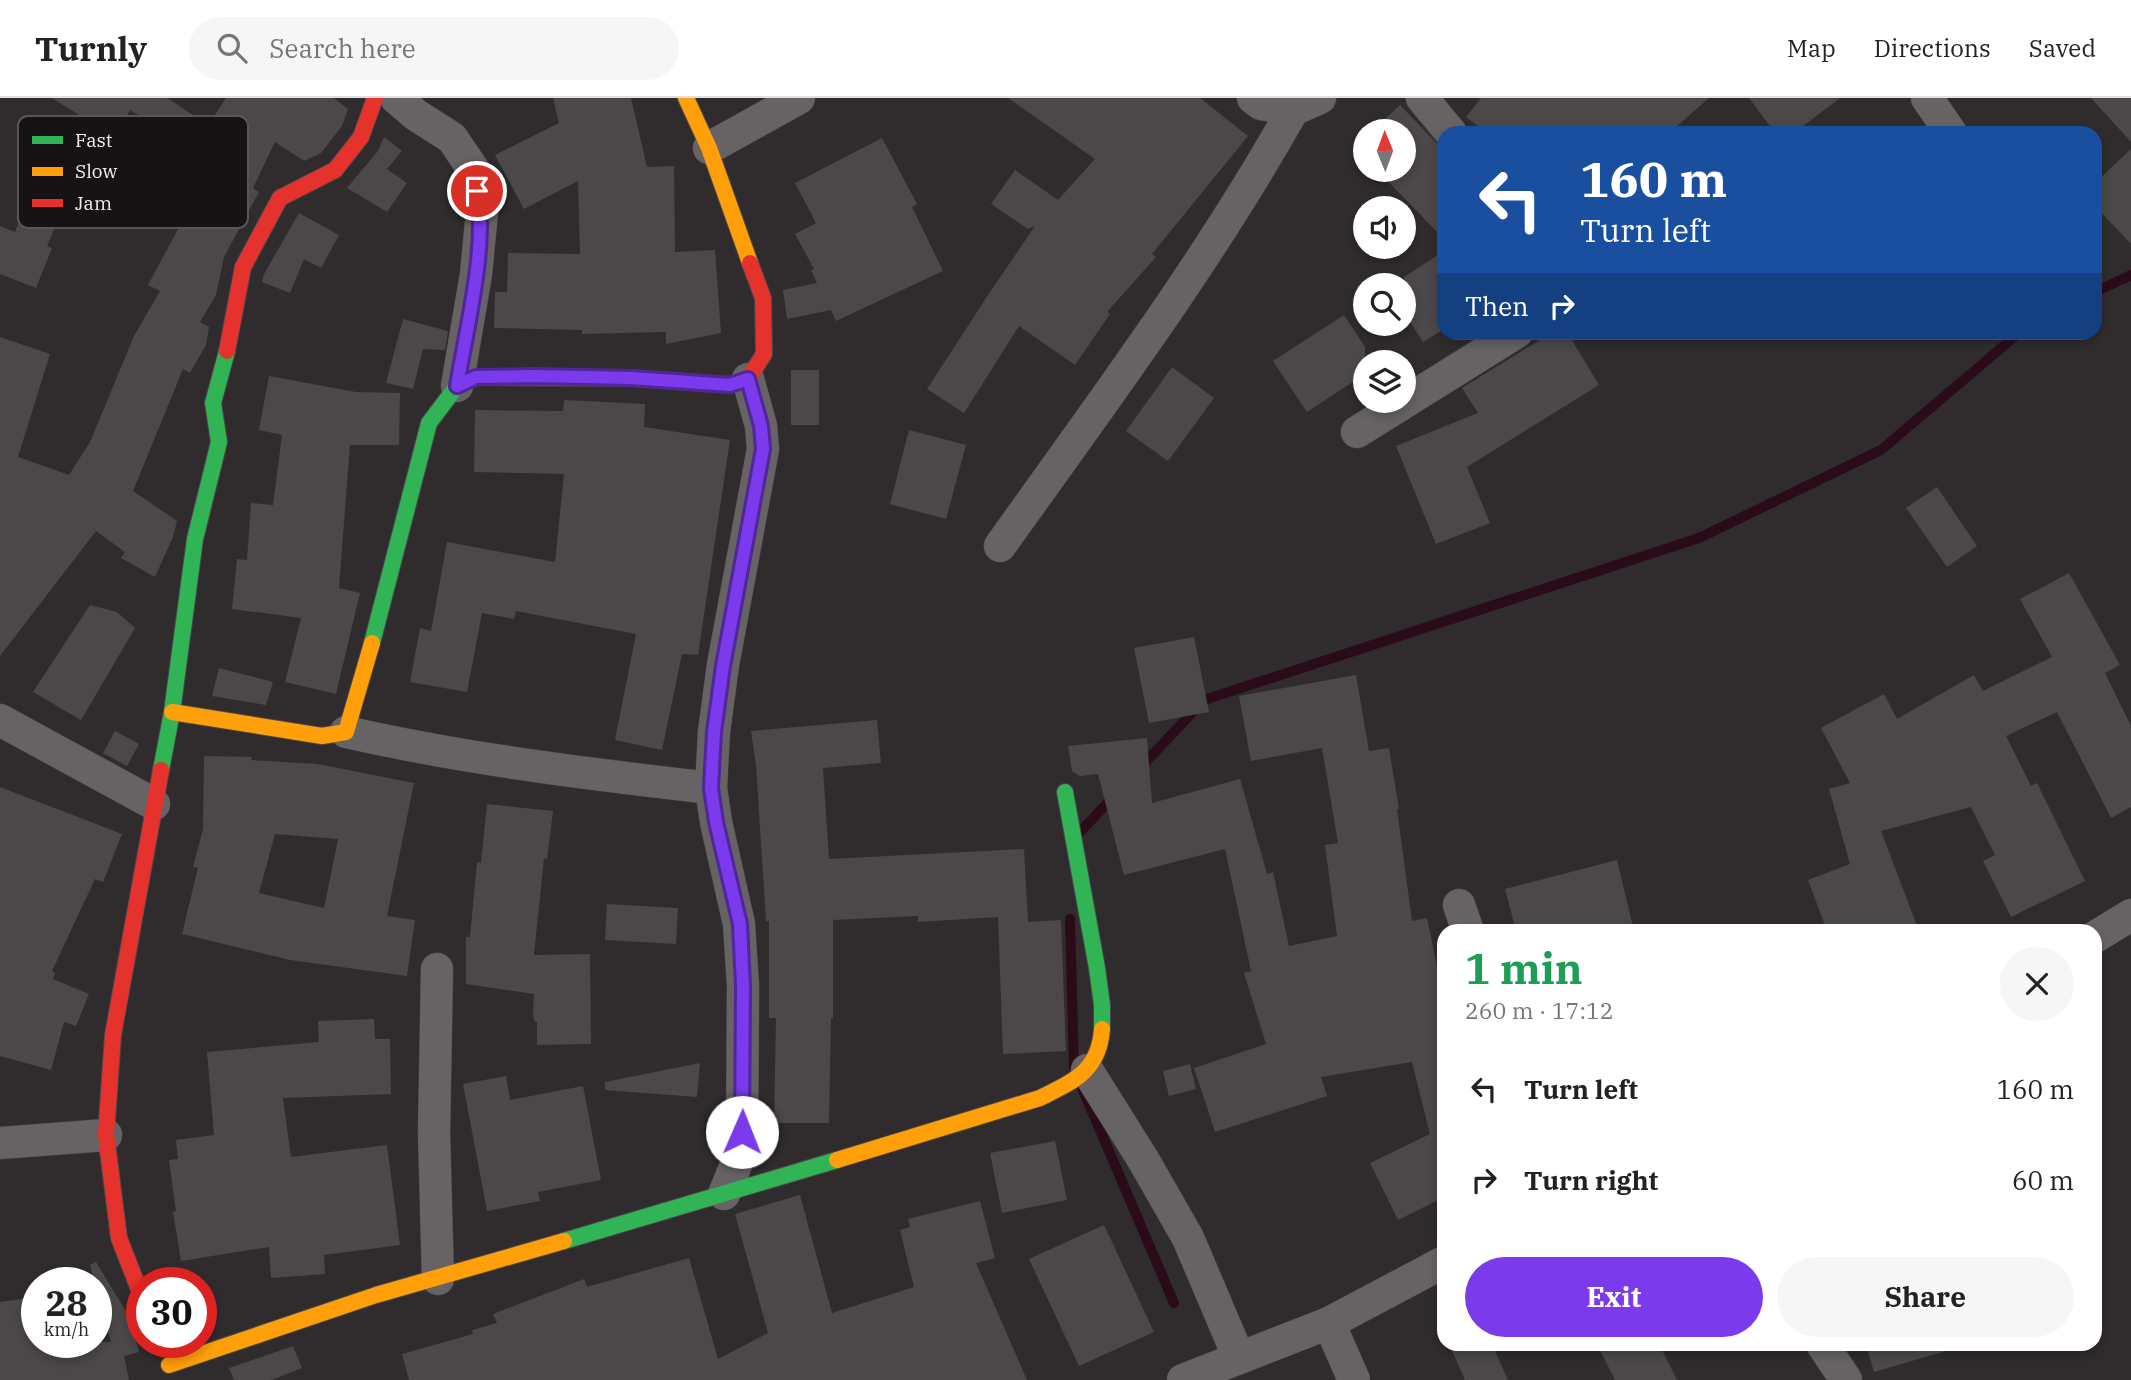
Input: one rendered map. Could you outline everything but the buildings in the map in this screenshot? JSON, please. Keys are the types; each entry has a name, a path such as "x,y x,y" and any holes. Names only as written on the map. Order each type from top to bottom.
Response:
{"street":[{"path":"130,1267 119,1238 106,1135 113,1035 172,712 195,539 219,442 213,403 229,342 243,267 280,198 335,170 361,136 375,98"},
{"path":"346,732 361,686 429,423 457,386 476,274 482,212 473,169 452,138 416,115 396,98"},
{"path":"457,386 476,377 631,378 730,385 748,379 764,354 763,298 709,148 686,98"},
{"path":"709,148 799,98"},
{"path":"1253,98 1261,104 1306,104"},
{"path":"1422,98 1445,126"},
{"path":"1927,98 1946,126"},
{"path":"1000,546 1135,358 1266,158 1306,104"},
{"path":"1357,432 1504,340"},
{"path":"724,1194 742,1150 743,986 740,924 716,822 711,788 714,732 723,666 763,449 761,426 748,379"},
{"path":"172,712 322,736 346,732 415,748 711,788"},
{"path":"0,720 154,804"},
{"path":"168,1363 376,1295 438,1279 1040,1098 1069,1084 1087,1070 1098,1052 1101,1027 1100,986 1065,792"},
{"path":"2102,933 2131,915"},
{"path":"437,969 434,1133 438,1279"},
{"path":"1087,1070 1188,1238 1239,1358"},
{"path":"0,1143 106,1135"},
{"path":"1183,1380 1329,1323 1437,1266"},
{"path":"1329,1323 1354,1380"},
{"path":"1827,1351 1846,1380"}],"waterway":[{"path":"2102,289 2131,275"},
{"path":"1141,767 1204,700 1699,538 1881,450 2011,340"},
{"path":"1081,831 1114,796"},
{"path":"1070,919 1074,1068"},
{"path":"1082,1088 1174,1303"}],"traffic: fast":[{"path":"161,770 172,712 195,539 219,442 213,403 227,351"},
{"path":"372,643 429,423 457,386 476,377 489,377"},
{"path":"1065,792 1097,968 1102,1029"},
{"path":"564,1241 837,1160"}],"traffic: slow":[{"path":"686,98 709,148 750,263"},
{"path":"172,712 322,736 346,732 372,643"},
{"path":"837,1160 1040,1098 1083,1073 1096,1055 1102,1029"},
{"path":"169,1365 376,1295 564,1241"}],"traffic: jam":[{"path":"227,351 243,267 280,198 335,170 361,137 375,98"},
{"path":"489,377 631,378 730,385 748,379 764,354 763,298 750,263"},
{"path":"130,1267 119,1238 106,1135 113,1035 161,770"}],"route":[{"path":"477,191 482,212 476,274 457,386 476,377 631,378 730,385 748,379 761,426 763,449 723,666 714,732 711,788 716,822 740,924 743,986 742,1132"}]}
